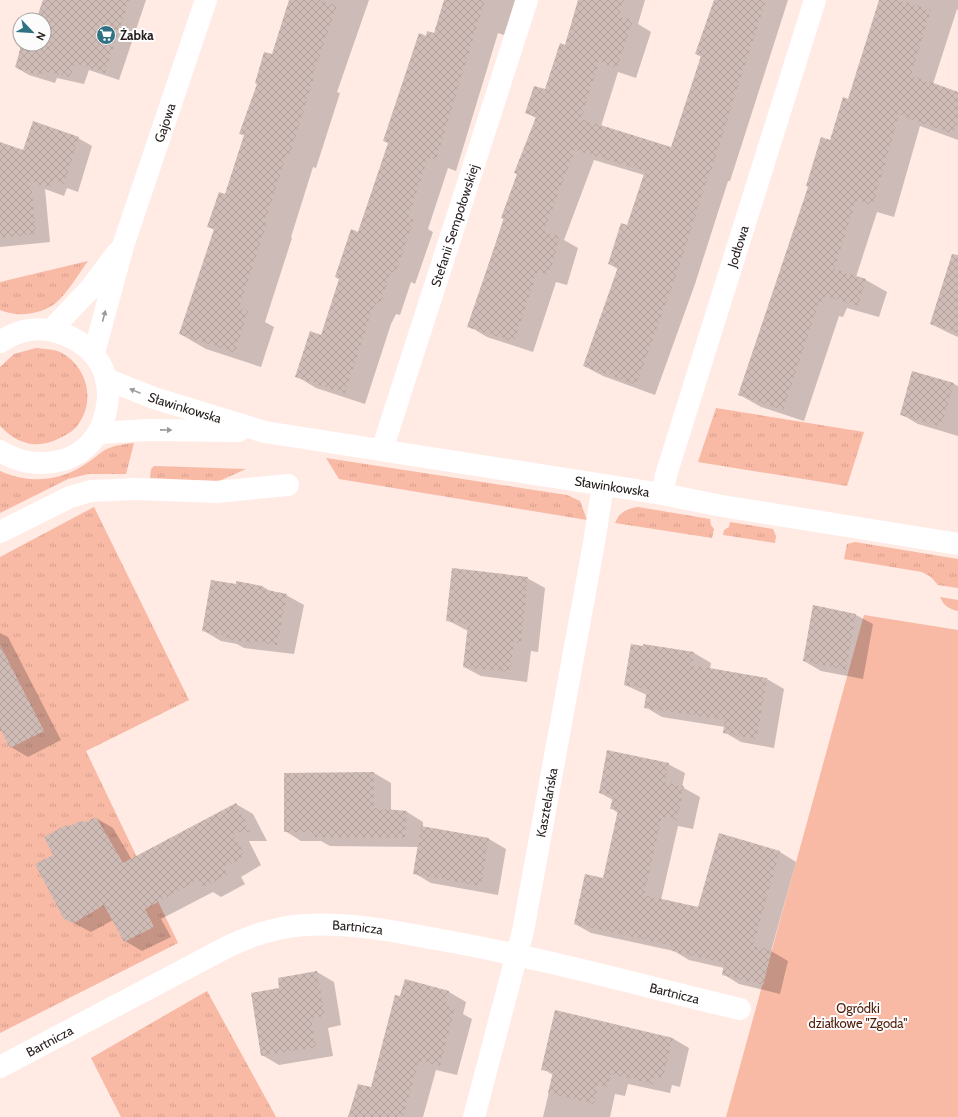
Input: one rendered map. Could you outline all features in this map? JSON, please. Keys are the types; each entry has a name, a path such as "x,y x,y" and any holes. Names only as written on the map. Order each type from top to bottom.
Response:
{"street":[{"name":"Gajowa","path":"94,354 123,246 206,0"},
{"name":"Stefanii Sempołowskiej","path":"382,450 527,0"},
{"name":"Jodłowa","path":"662,494 666,475 815,0"},
{"name":"Gajowa","path":"51,330 90,289 123,246"},
{"path":"0,323 22,331"},
{"path":"0,342 22,331 42,328 74,338 94,354 104,370 106,379 107,405 99,433 81,451 54,462 39,464 22,462 0,451"},
{"name":"Sławinkowska","path":"106,379 154,398 265,432"},
{"name":"Sławinkowska","path":"99,433 146,430 265,432 662,494 722,506 958,544"},
{"path":"0,532 70,497 91,491 134,489 216,492 288,485"},
{"name":"Kasztelańska","path":"474,1117 518,955 594,543 603,485"},
{"name":"Bartnicza","path":"0,1066 252,935 303,925 334,924 365,926 518,955 740,1009"}],"green space":[{"path":"88,261 63,296 53,305 41,311 27,314 13,314 0,310 0,282"},
{"path":"36,348 57,351 69,358 82,374 86,383 87,393 87,404 84,414 75,428 71,432 52,442 43,444 20,441 0,426 0,367 14,354"},
{"path":"716,408 864,432 847,486 698,462"},
{"path":"134,443 126,474 88,474 68,479 0,513 0,471 22,478 44,479 55,477 77,469 110,448"},
{"path":"326,458 567,495 580,501 587,520 339,479"},
{"path":"154,466 246,469 219,481 150,478 151,469"},
{"path":"94,507 189,700 86,751 178,943 0,1033 0,557"},
{"path":"638,507 710,519 711,525 714,529 712,538 615,523 619,516 624,512"},
{"path":"730,522 773,529 776,536 775,543 723,535 724,530 729,527"},
{"path":"855,542 958,559 958,588 938,585 931,577 922,572 844,559 847,544"},
{"path":"940,597 958,600 958,611 947,607"},
{"name":"Ogródki działkowe \"Zgoda\"","path":"864,615 958,630 958,1117 726,1117"},
{"path":"207,991 276,1117 121,1117 91,1058"}],"building":[{"path":"43,0 129,0 105,73 75,63 70,77 43,71 41,76 16,68 19,52 52,52 52,12 39,12"},
{"path":"289,0 318,0 337,6 312,77 314,78 290,154 287,153 265,222 267,223 239,308 248,311 235,353 179,334 214,229 207,227 219,192 225,194 244,135 239,134 257,84 255,83 264,52 272,54"},
{"path":"444,0 485,0 436,160 428,158 408,218 414,220 396,273 391,272 380,305 376,303 371,313 345,393 295,377 310,331 321,335 339,279 335,277 351,229 358,232 388,143 383,141 419,33 426,36 427,31 434,33"},
{"path":"578,0 624,0 619,16 633,20 617,68 599,62 581,119 671,147 701,56 695,54 714,0 766,0 677,273 636,385 583,366 618,267 608,264 621,223 627,225 645,171 575,150 544,231 560,237 549,275 537,272 514,342 467,327 504,219 501,218 517,174 514,173 536,117 525,113 534,86 545,89 560,43 565,45"},
{"path":"879,0 900,0 931,10 911,75 958,92 958,120 953,134 899,115 873,205 856,201 834,269 866,279 858,306 825,296 821,306 818,305 783,410 738,395 808,187 806,186 821,137 830,140 843,97 848,99"},
{"path":"33,121 79,137 64,184 53,180 50,188 31,182 36,234 0,238 0,142 23,150"},
{"path":"952,254 958,255 958,333 930,324"},
{"path":"912,371 954,383 941,427 900,415"},
{"path":"452,568 528,577 521,643 514,642 510,672 463,667 468,624 446,621"},
{"path":"211,580 236,584 236,581 262,586 262,589 287,594 277,645 226,639 226,636 202,631"},
{"path":"813,605 856,614 846,670 803,661"},
{"path":"631,644 643,646 643,644 694,652 692,665 767,678 757,739 723,733 725,720 644,708 647,689 624,685"},
{"path":"0,645 44,731 10,748 0,728"},
{"path":"607,750 669,763 665,782 684,786 677,820 662,817 644,895 698,907 719,833 780,851 753,946 772,950 763,985 722,975 724,963 672,951 673,946 574,924 585,874 603,878 618,810 610,809 613,796 599,793"},
{"path":"374,772 374,808 407,811 405,838 312,837 312,832 284,832 284,773"},
{"path":"236,803 251,832 233,832 245,856 225,867 228,874 203,888 199,880 145,909 154,927 124,942 104,905 74,923 64,919 35,864 53,855 44,837 66,825 67,827 81,821 86,822 96,817 123,863"},
{"path":"421,826 489,838 481,886 413,874"},
{"path":"317,971 325,1016 311,1018 316,1047 261,1056 251,993 279,988 278,978"},
{"path":"405,979 449,991 446,1006 455,1008 440,1066 419,1061 403,1117 348,1117 358,1084 371,1087 395,995 400,996"},
{"path":"555,1010 673,1038 663,1078 655,1076 653,1084 611,1074 608,1087 598,1085 594,1104 548,1093 553,1072 541,1070"}],"place":[{"name":"Żabka","path":"106,35"}]}
